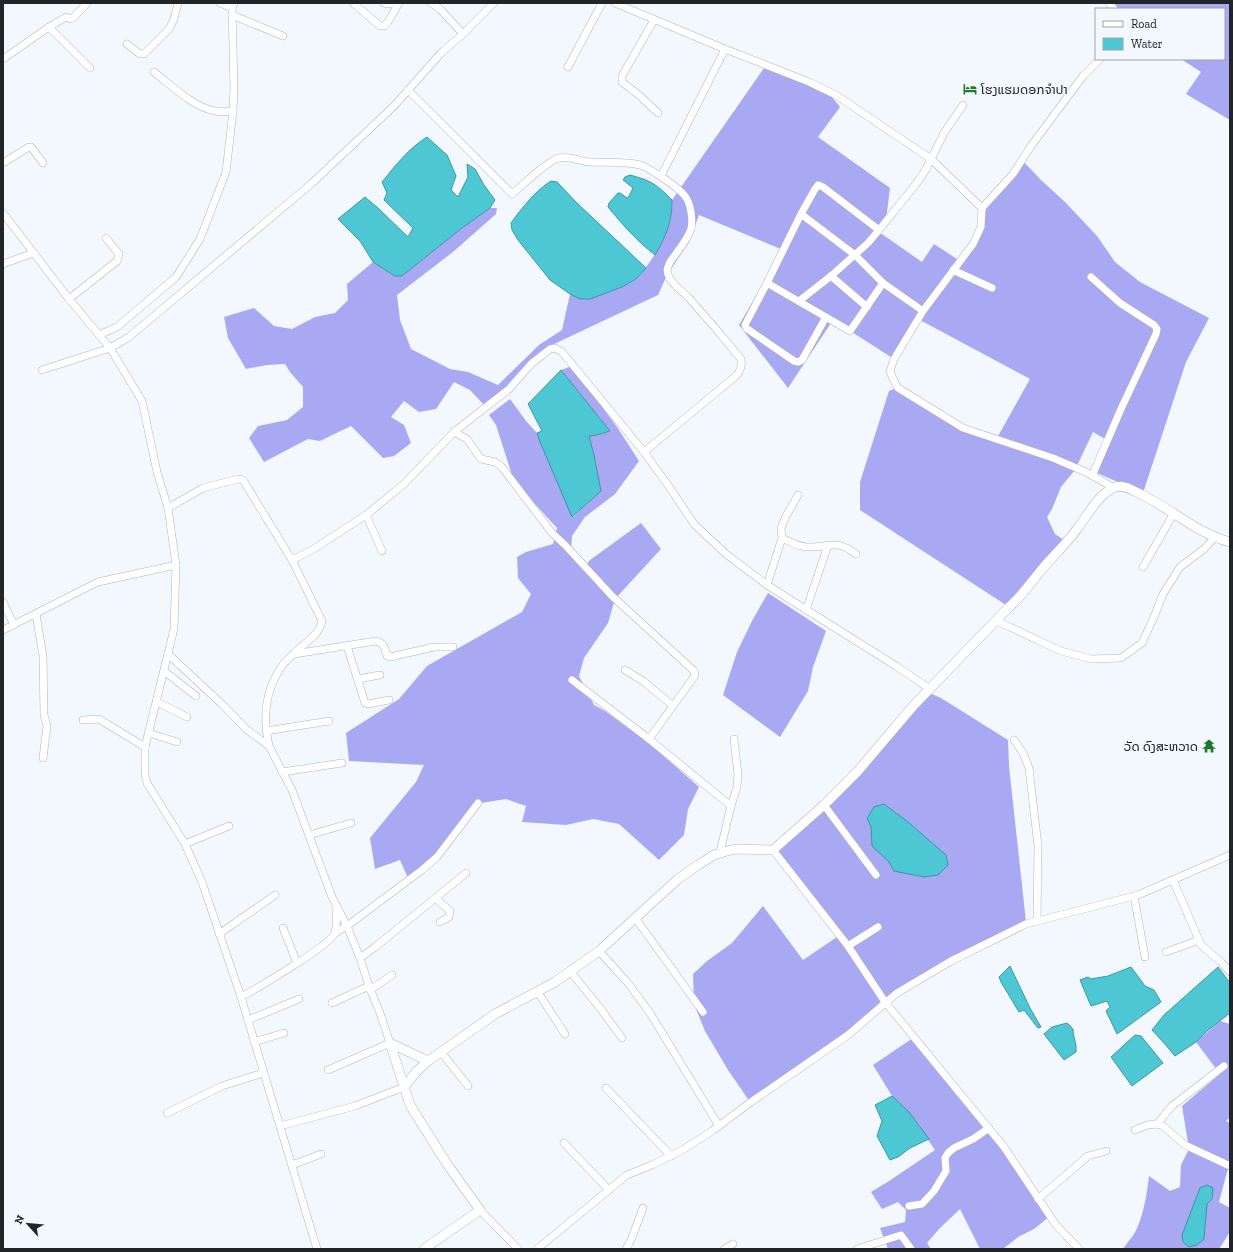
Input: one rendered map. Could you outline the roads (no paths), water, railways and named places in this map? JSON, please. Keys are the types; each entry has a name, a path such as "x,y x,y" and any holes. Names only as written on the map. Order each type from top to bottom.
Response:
{"street":[{"path":"3,59 66,17 71,19 73,18 87,3"},
{"path":"127,44 140,54 144,54 169,29 174,19 178,3"},
{"path":"220,3 283,36"},
{"path":"353,3 380,26 384,26 399,3"},
{"path":"384,3 395,3"},
{"path":"431,3 440,9 463,34"},
{"path":"42,370 110,348 129,337 311,184 394,106 442,53 494,3"},
{"path":"568,67 602,3"},
{"path":"615,3 828,90 931,159 982,208"},
{"path":"99,335 117,327 176,277 200,239 226,172 234,111 233,9"},
{"path":"654,20 621,79 622,82 640,95 658,113"},
{"path":"49,27 90,68"},
{"path":"661,176 725,49"},
{"path":"1099,60 1083,76 1012,174 982,208 981,227 973,244 923,311 894,359 890,371 898,388 963,428 1054,458 1114,488"},
{"path":"154,72 197,105 212,111 234,111"},
{"path":"408,90 512,194 550,162 558,158 574,158 589,162 625,162 642,166 661,176 685,196 691,214 691,229 689,235 667,267 667,273 670,279 684,292 741,359 742,365 736,376 644,452"},
{"path":"799,302 855,255 879,230 916,184 944,133 963,105"},
{"path":"3,163 31,147 43,163"},
{"path":"826,318 802,360 798,362 794,361 746,328 745,325 801,214 818,185 823,187 879,230"},
{"path":"3,213 69,299 110,348 142,401 157,472 168,508 176,564 174,628 145,747 145,775 147,782 185,844 202,882 248,1020 317,1249"},
{"path":"801,214 855,255 883,283 923,311"},
{"path":"69,299 117,261 119,254 106,238"},
{"path":"3,264 33,253"},
{"path":"953,270 992,288"},
{"path":"831,276 867,307"},
{"path":"1091,277 1120,303 1154,325 1157,329 1092,476"},
{"path":"767,283 850,331 883,283"},
{"path":"292,560 312,550 366,515 404,484 454,432 509,389 531,364 550,349 555,348 562,352 644,452 694,524 726,554 767,585 884,658 930,689"},
{"path":"454,432 467,439 481,459 495,462 501,466 552,533 586,566 612,596 695,673 694,677 672,705 649,739"},
{"path":"168,508 203,488 241,479 292,560 322,621 318,632 282,666 268,695 265,719 269,746 292,790 337,908 347,926 360,958 369,988 380,1013 410,1105 447,1164 480,1210 518,1249"},
{"path":"280,1126 355,1106 404,1087 416,1072 428,1061 495,1014 555,982 599,951 636,919 678,879 698,864 720,852 735,849 774,850 857,772 888,734 930,689 1018,600 1043,568 1067,542 1101,497 1114,488 1119,486 1126,487 1139,493 1209,535 1230,542"},
{"path":"767,585 782,538 781,528 798,495"},
{"path":"1143,567 1174,513"},
{"path":"366,515 382,550"},
{"path":"997,621 1061,651 1091,659 1121,658 1142,643 1163,594 1180,567 1204,549 1215,537"},
{"path":"782,538 800,546 808,547 840,544 848,547 856,554"},
{"path":"806,610 828,545"},
{"path":"3,630 98,582 176,564"},
{"path":"3,602 14,625"},
{"path":"36,614 43,656 44,715 47,726 43,758"},
{"path":"294,654 376,641 380,642 384,646 387,656 390,657 434,647 453,647"},
{"path":"347,646 366,703 368,704 389,700"},
{"path":"168,654 246,728 269,746"},
{"path":"625,670 644,681 672,705"},
{"path":"164,672 196,696"},
{"path":"358,679 380,675"},
{"path":"572,680 649,739 731,806"},
{"path":"157,702 187,717"},
{"path":"83,720 99,719 145,747"},
{"path":"266,731 329,721"},
{"path":"149,733 176,742"},
{"path":"720,852 737,787 738,774 734,739"},
{"path":"1014,740 1023,753 1028,768 1038,846 1037,921"},
{"path":"282,772 342,763"},
{"path":"241,998 297,963 331,939 335,933 347,926 437,858 478,803"},
{"path":"824,804 876,875"},
{"path":"309,835 351,823"},
{"path":"185,844 228,826"},
{"path":"774,850 848,946 885,1002 1004,1146 1056,1225 1079,1249"},
{"path":"537,1249 608,1189 627,1175 671,1156 719,1126 848,1035 897,993 951,961 1026,924 1134,896 1230,855"},
{"path":"360,958 466,873"},
{"path":"1173,880 1201,945 1230,972"},
{"path":"219,934 275,895"},
{"path":"1134,896 1145,957"},
{"path":"435,898 450,911 449,917 440,922"},
{"path":"335,933 337,908"},
{"path":"636,919 704,1012"},
{"path":"848,946 878,927"},
{"path":"282,928 297,963"},
{"path":"1166,952 1199,940"},
{"path":"599,951 628,983 650,1013 719,1126"},
{"path":"570,971 622,1038"},
{"path":"332,1003 369,988 392,975"},
{"path":"537,991 565,1034"},
{"path":"248,1020 299,1000"},
{"path":"254,1042 284,1032"},
{"path":"328,1070 390,1043 428,1061"},
{"path":"441,1052 468,1086"},
{"path":"1157,1124 1172,1106 1224,1066"},
{"path":"167,1113 222,1086 263,1073"},
{"path":"606,1088 671,1156"},
{"path":"1135,1130 1147,1125 1157,1124 1166,1128 1185,1145 1230,1166"},
{"path":"909,1206 922,1204 934,1191 946,1171 945,1158 948,1153 989,1128"},
{"path":"564,1143 608,1189"},
{"path":"1038,1199 1088,1156 1106,1151"},
{"path":"292,1165 321,1154"},
{"path":"626,1249 643,1208"},
{"path":"424,1249 480,1210"},
{"path":"857,1249 901,1235 911,1249"},
{"path":"724,1249 733,1244"}],"water":[{"path":"427,137 447,155 456,176 451,190 458,197 468,177 467,164 475,169 495,200 490,208 462,228 402,276 395,276 373,262 360,241 338,219 365,197 408,237 413,228 384,200 387,193 382,182 420,141"},
{"path":"630,175 644,179 653,184 662,190 672,200 668,229 655,255 630,232 608,207 609,203 618,193 628,198 633,188 623,180 625,177"},
{"path":"551,181 557,182 577,203 646,268 636,279 622,287 590,299 580,299 550,280 518,240 512,230 511,223 534,195"},
{"path":"561,370 610,431 589,436 601,491 572,517 540,442 537,433 542,431 528,404"},
{"path":"884,804 908,822 946,855 948,865 938,875 924,877 894,871 889,862 872,846 871,827 867,818 874,807"},
{"path":"1010,966 1041,1027 1038,1028 1024,1010 1019,1012 1001,982 999,977"},
{"path":"1131,967 1145,986 1154,990 1161,1002 1117,1034 1106,1011 1110,1007 1107,1001 1091,1006 1080,980 1088,977 1091,979 1108,976"},
{"path":"1218,967 1230,983 1230,1013 1207,1031 1196,1042 1175,1056 1152,1030 1164,1015"},
{"path":"1067,1023 1073,1029 1076,1052 1064,1060 1044,1034 1052,1027"},
{"path":"1135,1035 1141,1036 1163,1063 1132,1086 1111,1057"},
{"path":"892,1096 909,1112 929,1139 890,1160 877,1136 882,1121 875,1105"},
{"path":"1207,1185 1213,1188 1212,1199 1207,1204 1204,1239 1197,1245 1189,1247 1183,1242 1182,1235 1200,1188"}],"place":[{"name":"ໂຮງແຮມດອກຈຳປາ","path":"970,89"},
{"name":"ວັດ ດົງສະຫວາດ","path":"1209,746"}]}
